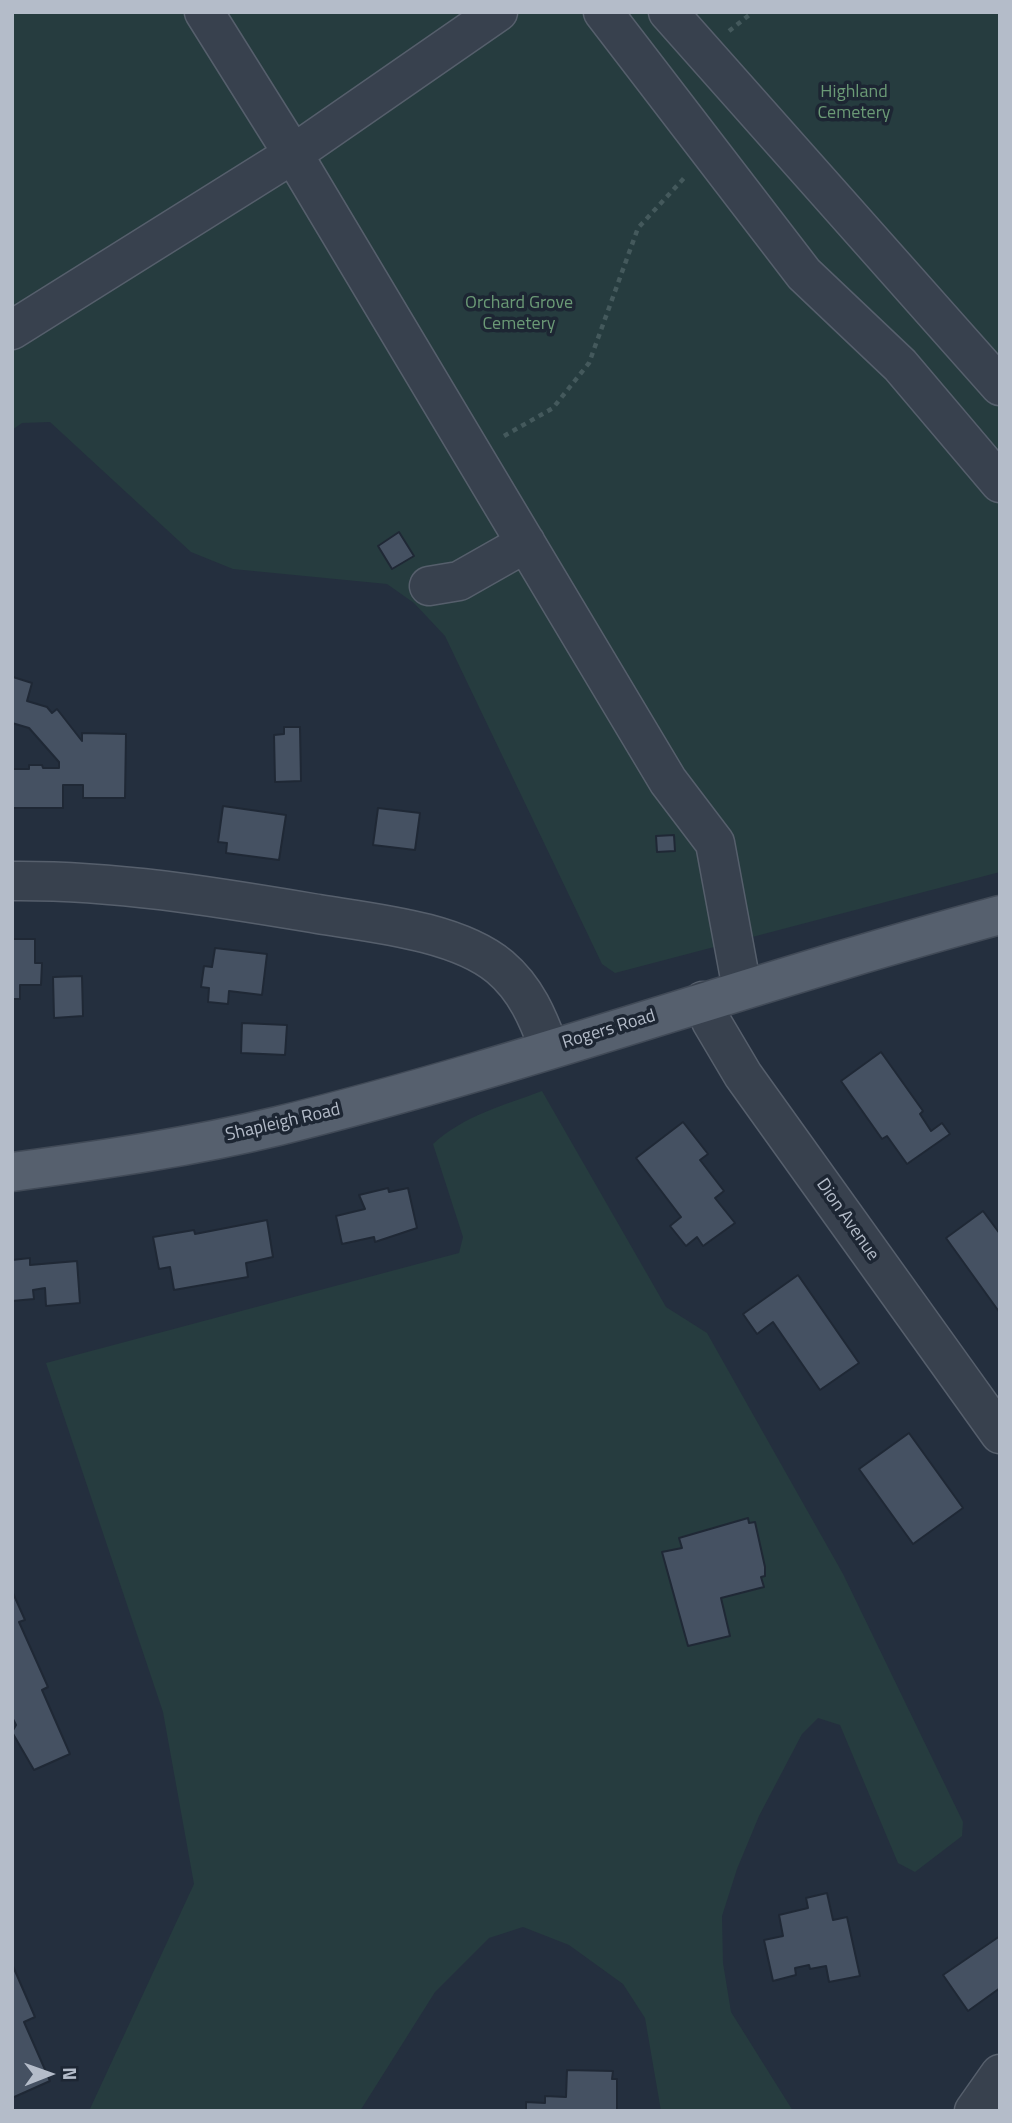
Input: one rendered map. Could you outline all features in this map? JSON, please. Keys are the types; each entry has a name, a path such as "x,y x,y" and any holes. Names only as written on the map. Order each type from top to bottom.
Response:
{"main road":[{"name":"Rogers Road","path":"549,1048 1000,915"},
{"name":"Shapleigh Road","path":"12,1172 165,1149 275,1126 406,1093 549,1048"}],"street":[{"path":"204,12 293,154 668,781 715,843 742,989"},
{"path":"12,330 293,154 498,12"},
{"path":"603,12 804,274 900,365 1000,483"},
{"path":"668,12 1000,386"},
{"path":"429,586 459,581 526,543"},
{"name":"Rogers Road","path":"12,881 74,880 137,885 370,923 448,941 469,948 501,968 530,1003 549,1048"},
{"name":"Dion Avenue","path":"703,1001 711,1021 743,1075 1000,1434"},
{"path":"974,2111 1000,2074"}],"path":[{"path":"473,454 553,408 589,363 638,228 709,153"}],"green space":[{"name":"Orchard Grove Cemetery","path":"12,12 1000,12 1000,872 615,973 602,964 445,636 414,603 387,584 233,569 191,552 50,422 22,423 12,430"},
{"path":"542,1091 666,1307 707,1333 843,1574 963,1822 962,1836 915,1872 898,1863 840,1725 818,1718 802,1734 759,1816 737,1869 722,1916 723,1963 731,2012 793,2111 661,2111 645,2018 623,1984 569,1945 523,1927 489,1938 435,1992 360,2111 89,2111 194,1884 163,1712 46,1363 459,1253 463,1237 433,1144 471,1119"}],"building":[{"path":"399,532 414,556 392,569 378,546"},
{"path":"13,677 32,683 27,701 47,707 52,713 57,709 82,741 82,733 126,734 125,798 83,798 83,785 63,785 63,808 12,808 12,769 29,769 29,765 59,768 59,762 29,728 12,723"},
{"path":"284,727 300,727 301,781 275,782 274,735 284,734"},
{"path":"223,806 286,815 279,860 226,853 227,843 218,842"},
{"path":"378,808 420,813 415,850 373,845"},
{"path":"674,835 675,851 657,852 656,836"},
{"path":"12,939 35,939 35,963 42,963 41,985 20,985 20,999 12,999"},
{"path":"215,948 267,954 262,995 229,991 228,1004 208,1002 209,988 201,987 204,966 212,967"},
{"path":"82,976 83,1016 54,1018 53,977"},
{"path":"242,1023 287,1025 285,1055 241,1053"},
{"path":"881,1052 923,1111 920,1114 931,1131 942,1123 950,1134 907,1164 887,1136 882,1139 841,1081"},
{"path":"683,1122 708,1154 700,1160 724,1191 715,1198 735,1223 703,1246 697,1237 686,1246 670,1226 681,1217 636,1158"},
{"path":"388,1188 389,1192 408,1188 417,1228 375,1242 374,1237 342,1244 336,1216 365,1209 359,1195"},
{"path":"983,1211 1000,1234 1000,1313 946,1238"},
{"path":"267,1220 273,1257 246,1263 248,1277 174,1290 170,1267 159,1269 153,1237 194,1230 195,1234"},
{"path":"30,1258 30,1265 77,1261 80,1303 46,1306 45,1288 33,1290 34,1299 12,1301 12,1260"},
{"path":"798,1275 859,1363 820,1390 773,1322 757,1334 743,1314"},
{"path":"909,1433 963,1508 913,1544 859,1469"},
{"path":"748,1518 749,1523 755,1522 765,1567 765,1576 761,1577 764,1587 721,1598 730,1636 688,1646 662,1552 682,1548 679,1538"},
{"path":"12,1591 25,1620 19,1622 48,1687 42,1690 70,1754 34,1770 12,1732 16,1725 12,1717"},
{"path":"827,1893 833,1920 847,1917 860,1976 829,1982 826,1966 810,1969 809,1965 795,1968 796,1975 773,1981 764,1940 783,1936 779,1915 808,1908 806,1898"},
{"path":"1000,1936 1000,1988 968,2011 943,1975"},
{"path":"12,1964 35,2017 24,2022 50,2081 12,2098"},
{"path":"567,2070 613,2071 612,2079 617,2079 617,2111 526,2111 526,2102 545,2103 545,2096 566,2097"}],"park label":[{"name":"Highland Cemetery","path":"854,103"}]}
